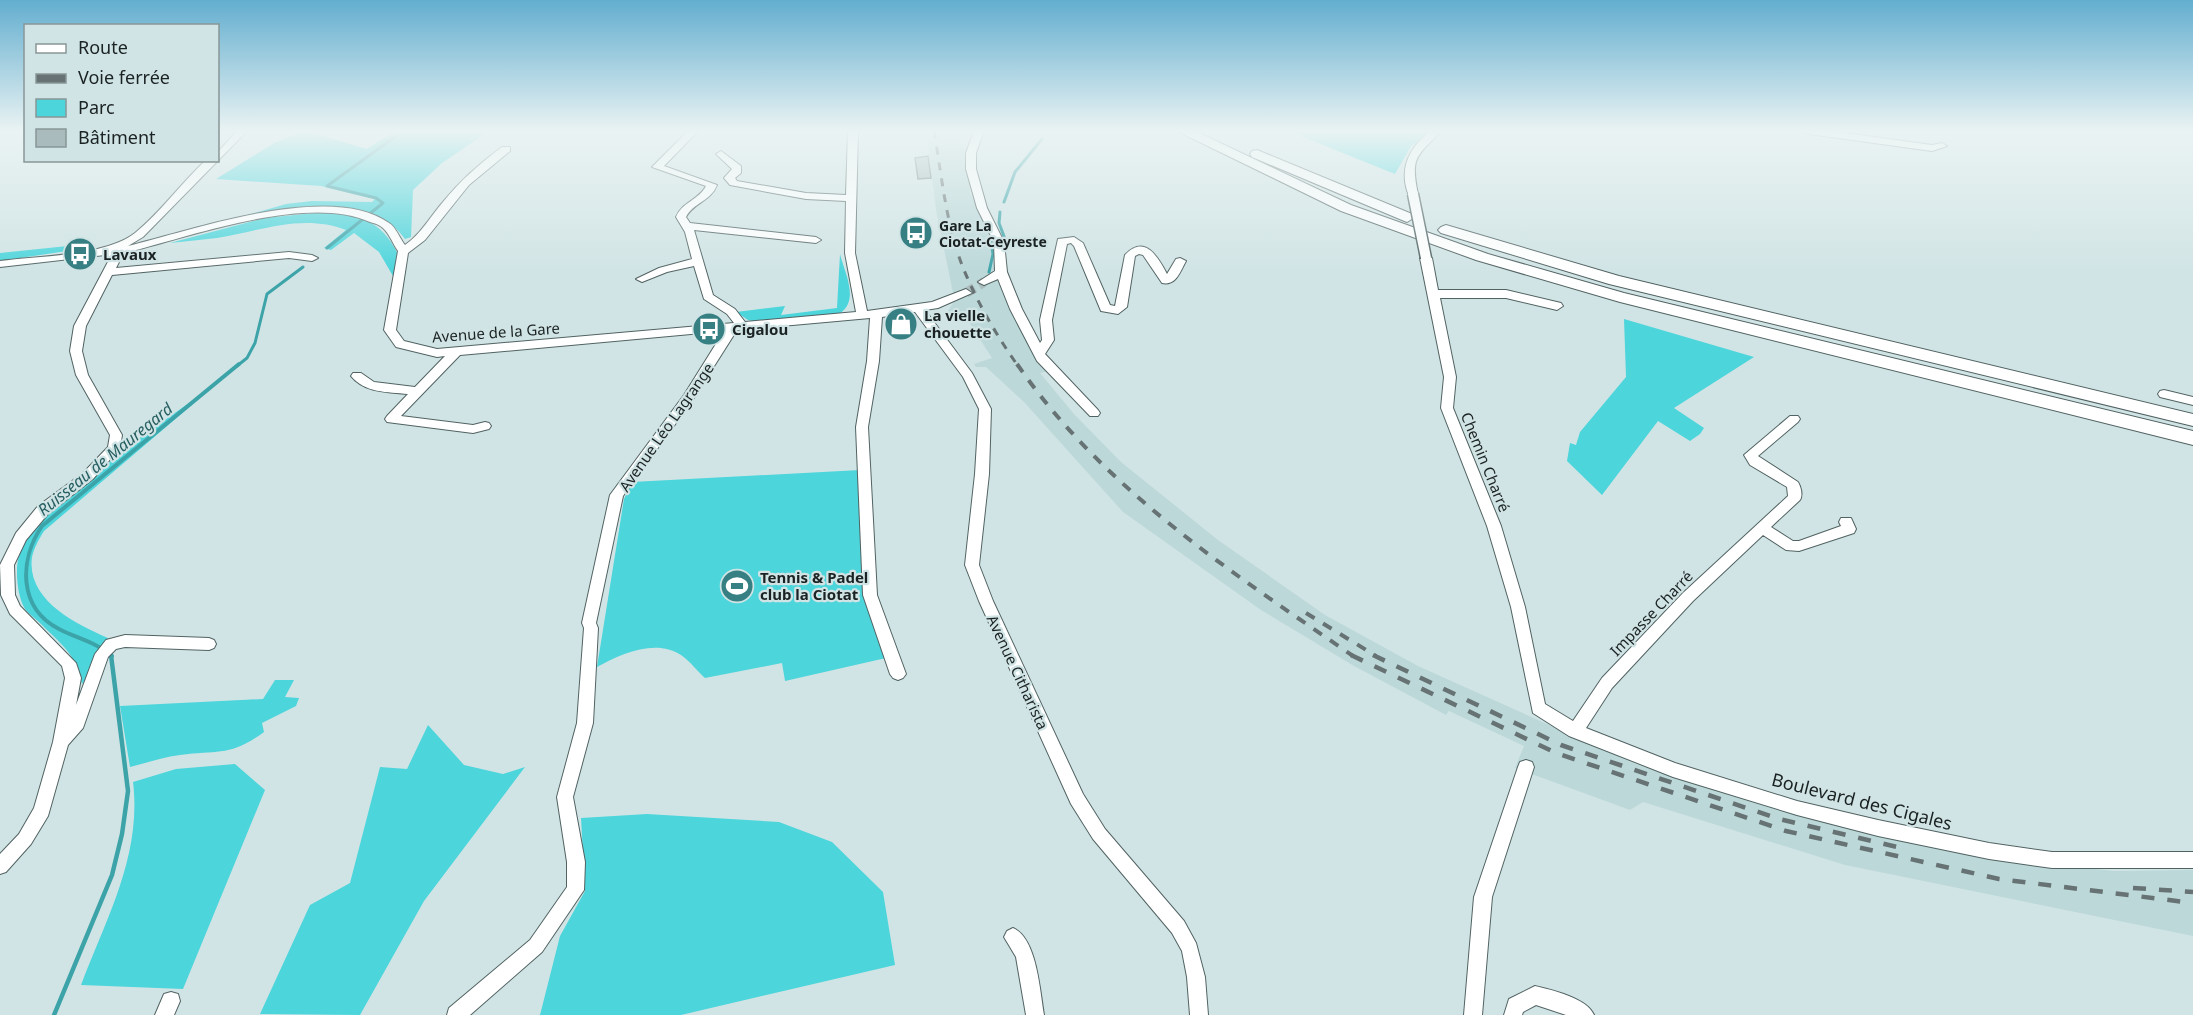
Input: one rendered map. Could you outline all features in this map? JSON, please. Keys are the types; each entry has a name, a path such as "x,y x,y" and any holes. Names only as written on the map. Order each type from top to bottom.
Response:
{"highway":[{"path":"1284,178 1347,208 1482,257 1654,306 2193,438"},
{"path":"1314,178 1382,207 1500,248 1773,320 2193,420"}],"street":[{"path":"0,866 25,839 42,811 61,742 73,678 68,663 15,610 8,595 7,565 21,537 43,510 88,476 114,448 116,435 82,375 76,351 80,326 120,250 148,226 191,178"},
{"path":"0,264 120,250 280,213 318,209 360,213 377,218 395,231 404,251 414,246 469,178"},
{"path":"693,178 712,184 708,193 682,213 681,217 688,225 708,296 713,302 734,312 737,327"},
{"path":"729,178 734,183 806,196 849,198"},
{"path":"850,178 850,253 869,314 873,361 862,427 870,595 898,674"},
{"path":"974,178 982,208 999,242 1001,272 1016,309 1039,353 1094,413"},
{"name":"Chemin Charré","path":"1411,178 1450,377 1447,408 1494,526 1518,607 1538,708"},
{"path":"688,225 816,240"},
{"path":"1039,353 1048,340 1046,320 1062,241 1074,240 1079,244 1105,308 1108,310 1118,310 1121,307 1130,255 1134,251 1143,251 1152,255 1166,281 1170,279 1180,261"},
{"name":"Avenue de la Gare","path":"404,251 390,330 400,344 437,353 869,314 948,302 966,293"},
{"path":"110,272 288,255 312,258"},
{"path":"642,279 663,270 699,261"},
{"path":"984,282 1001,272"},
{"path":"1434,294 1512,295 1557,306"},
{"name":"Avenue Citharista","path":"918,308 968,376 985,409 983,464 972,565 982,592 1077,799 1099,834 1178,927 1190,949 1196,977 1199,1015"},
{"name":"Avenue Léo Lagrange","path":"456,1015 536,946 575,890 576,862 565,797 585,723 591,628 589,622 617,495 737,327"},
{"path":"456,352 391,419 473,429 484,426"},
{"path":"357,376 371,386 417,391"},
{"path":"2164,394 2193,401"},
{"name":"Impasse Charré","path":"1575,731 1607,683 1688,597 1796,497 1793,486 1755,462 1750,454 1794,419"},
{"path":"1762,528 1791,546 1799,546 1849,529 1846,522"},
{"path":"61,742 75,728 104,651 125,641 209,644"},
{"name":"Boulevard des Cigales","path":"1538,708 1575,731 1673,770 1797,808 1878,828 1989,851 2052,860 2193,860"},
{"path":"1473,1015 1483,897 1526,767"},
{"path":"1013,937 1024,954 1035,1015"},
{"path":"1513,1015 1516,1006 1535,995 1562,1002 1585,1015"}],"shaded area":[{"path":"932,178 969,178 970,193 996,243 994,271 1049,371 1040,373 1074,414 1121,462 1218,540 1325,615 1418,666 1636,764 1785,810 1993,858 2114,871 2193,870 2193,936 1845,865 1643,802 1630,810 1515,768 1524,746 1449,711 1446,715 1354,666 1261,610 1123,512 1024,402 986,367 976,367 974,364 992,358 967,319 954,323 948,311 953,303 953,293"}],"green space":[{"path":"425,178 413,190 411,237 405,239 385,220 359,210 329,206 296,208 262,214 174,236 286,204 312,201 372,202 375,199 321,186 216,179"},
{"path":"324,212 359,218 377,227 398,254 393,276 379,252 354,233 331,250 324,248 346,230 330,225 298,223 217,238 170,243 265,218"},
{"path":"87,244 87,248 0,261 0,253"},
{"path":"840,254 850,295 845,309 839,314 758,322 748,320 736,312 785,306 781,315 837,308"},
{"path":"1624,319 1754,357 1674,408 1704,428 1700,434 1690,441 1658,421 1602,495 1567,461 1570,443 1576,445 1580,432 1626,377"},
{"path":"220,381 44,531 35,547 32,572 45,598 68,618 108,638 100,661 82,684 72,657 23,605 17,577 20,553 28,536 55,507 104,468 117,454"},
{"name":"Tennis & Padel club la Ciotat","path":"860,470 865,590 886,658 785,681 782,663 705,678 681,655 661,648 627,653 597,667 624,499 632,482"},
{"path":"275,680 294,680 285,697 299,698 296,706 262,723 264,732 252,740 224,751 174,756 130,767 120,706 263,699"},
{"path":"428,725 464,765 503,774 525,767 424,901 360,1015 260,1014 310,905 350,883 380,767 407,769"},
{"path":"235,764 265,790 183,989 81,985 111,911 127,861 134,809 133,782 176,769"},
{"path":"647,814 779,822 832,842 883,892 895,965 681,1015 540,1015 560,936 585,891 581,818"}],"waterway":[{"name":"Ruisseau de Mauregard","path":"327,248 383,203 376,198 327,186 338,178"},
{"path":"1004,202 1013,178"},
{"path":"1000,212 999,223 1005,239"},
{"path":"989,272 993,254 991,242"},
{"name":"Ruisseau de Mauregard","path":"237,366 247,358 255,343 267,294 303,267"},
{"name":"Ruisseau de Mauregard","path":"111,655 94,644 59,629 36,609 26,582 26,568 34,539 42,526 239,364"},
{"name":"Ruisseau de Mauregard","path":"54,1015 112,875 122,834 128,791 111,655"}],"tunnel":[{"path":"966,293 984,282"}],"railway":[{"path":"941,178 953,236 969,283 995,331 1018,366"},
{"path":"1017,364 1051,409 1089,451 1129,489 1216,559 1353,656"},
{"path":"1306,613 1376,656"},
{"path":"1373,655 1561,745 1779,819 1897,847"},
{"path":"1353,656 1556,753 1786,831 1999,879 2193,903"},
{"path":"2133,888 2193,892"}],"place":[{"name":"Gare La Ciotat-Ceyreste","path":"916,233"},
{"name":"Lavaux","path":"80,254"},
{"name":"La vielle chouette","path":"901,324"},
{"name":"Cigalou","path":"709,329"},
{"name":"Tennis & Padel club la Ciotat","path":"737,586"}]}
